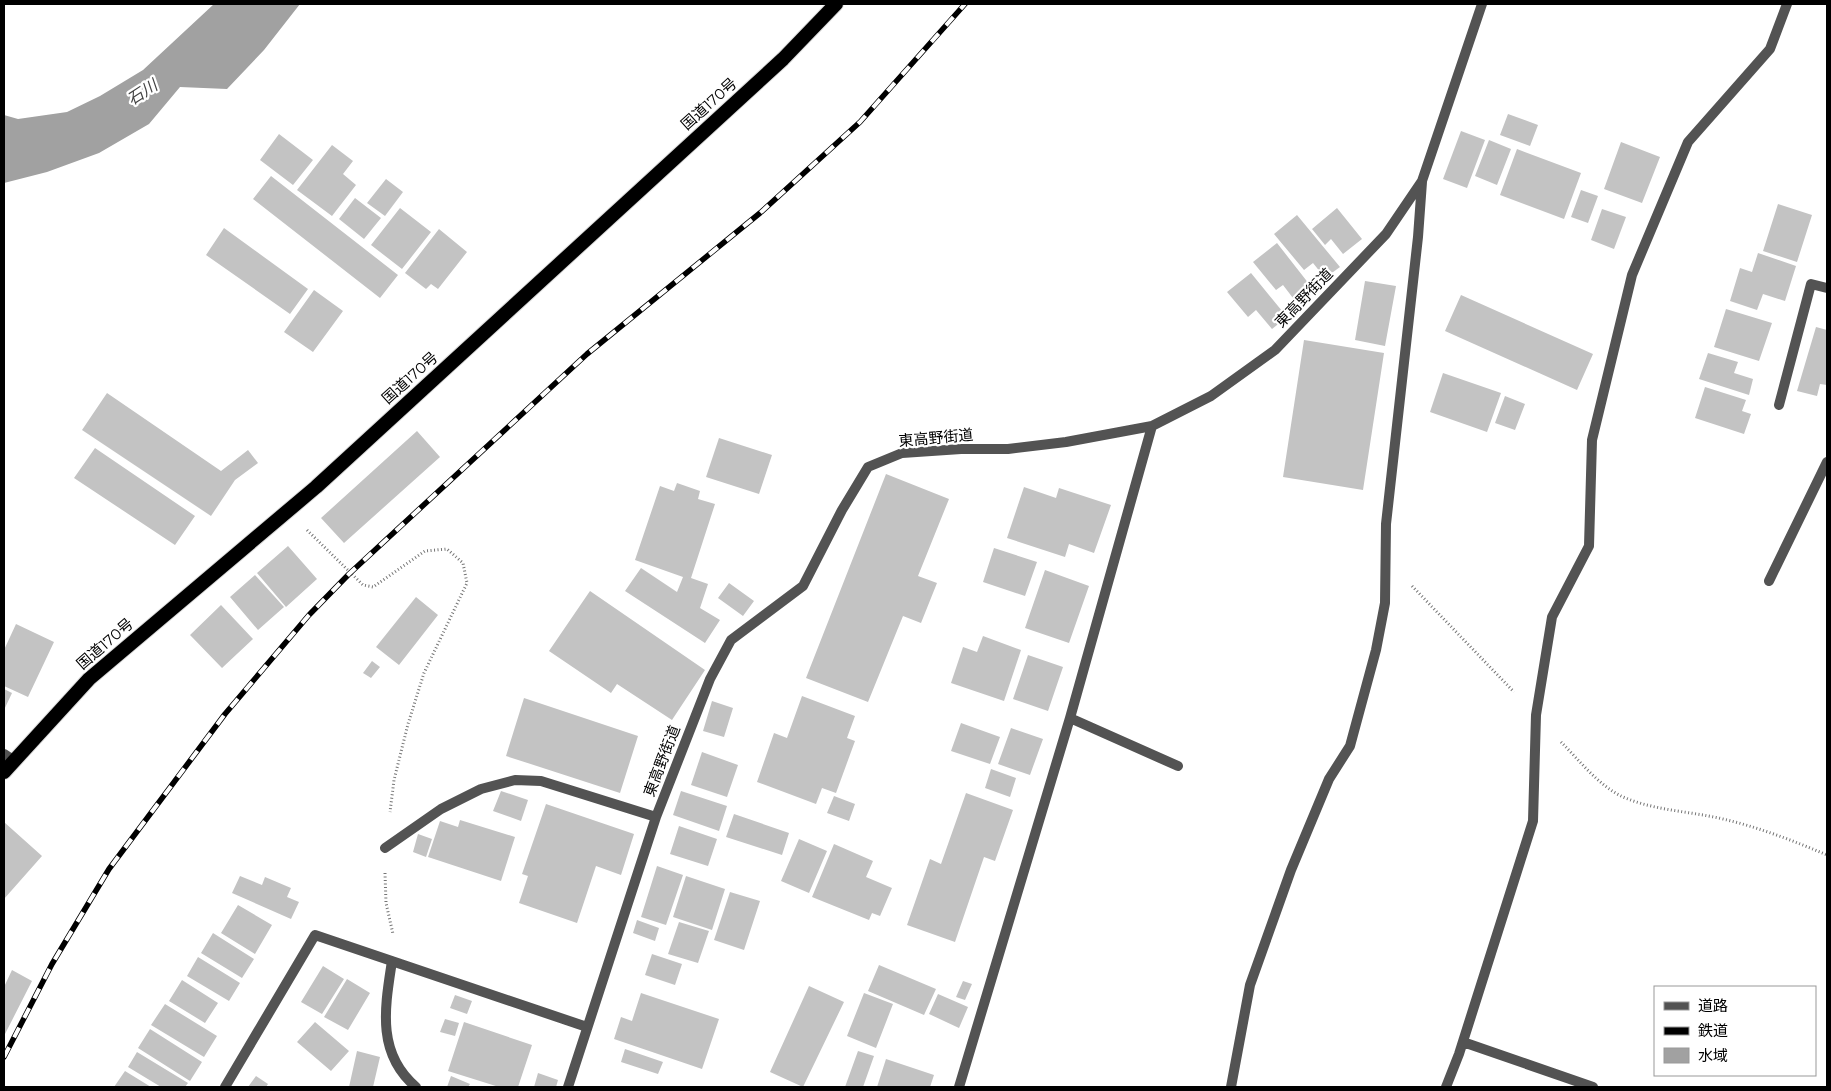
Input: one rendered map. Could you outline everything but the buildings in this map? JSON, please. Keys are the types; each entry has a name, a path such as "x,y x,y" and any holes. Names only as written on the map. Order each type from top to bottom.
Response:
{"highway":[{"name":"国道170号","path":"4,772 9,757 89,679 288,510 783,59 836,4"}],"street":[{"name":"東高野街道","path":"568,1087 656,817 710,679 731,640 803,586 842,510 868,467 902,454 961,449 1008,450 1152,426 1211,396 1274,350 1386,234 1422,181 1482,4"},
{"path":"1446,1087 1463,1042 1534,821 1536,716 1552,617 1589,546 1592,440 1632,275 1688,142 1770,49 1788,4"},
{"path":"1231,1087 1250,985 1291,870 1321,797 1329,779 1350,746 1378,641 1385,603 1386,524 1417,247 1422,181"},
{"path":"1779,405 1811,284 1827,288"},
{"path":"959,1087 1070,718 1152,426"},
{"path":"1768,581 1827,462"},
{"path":"1070,718 1178,766"},
{"path":"386,848 441,809 481,789 515,780 540,781 656,817"},
{"path":"225,1087 314,935 587,1027"},
{"path":"392,961 386,1013 387,1038 394,1062 416,1087"},
{"path":"1463,1042 1593,1087"}],"path":[{"path":"288,510 362,585 373,586 425,551 447,549 463,563 467,583 424,673 408,724 394,780 386,848 386,903 394,941 392,961"},
{"path":"1385,563 1398,573 1594,776 1622,796 1656,809 1723,819 1799,843 1827,855"}],"water":[{"name":"石川","path":"214,4 300,4 264,50 227,89 180,87 149,124 99,153 47,172 4,183 4,115 18,119 67,112 100,96 143,70"}],"railway":[{"path":"4,1057 52,964 109,869 225,714 309,615 349,574 587,354 760,213 860,122 965,4"}]}
